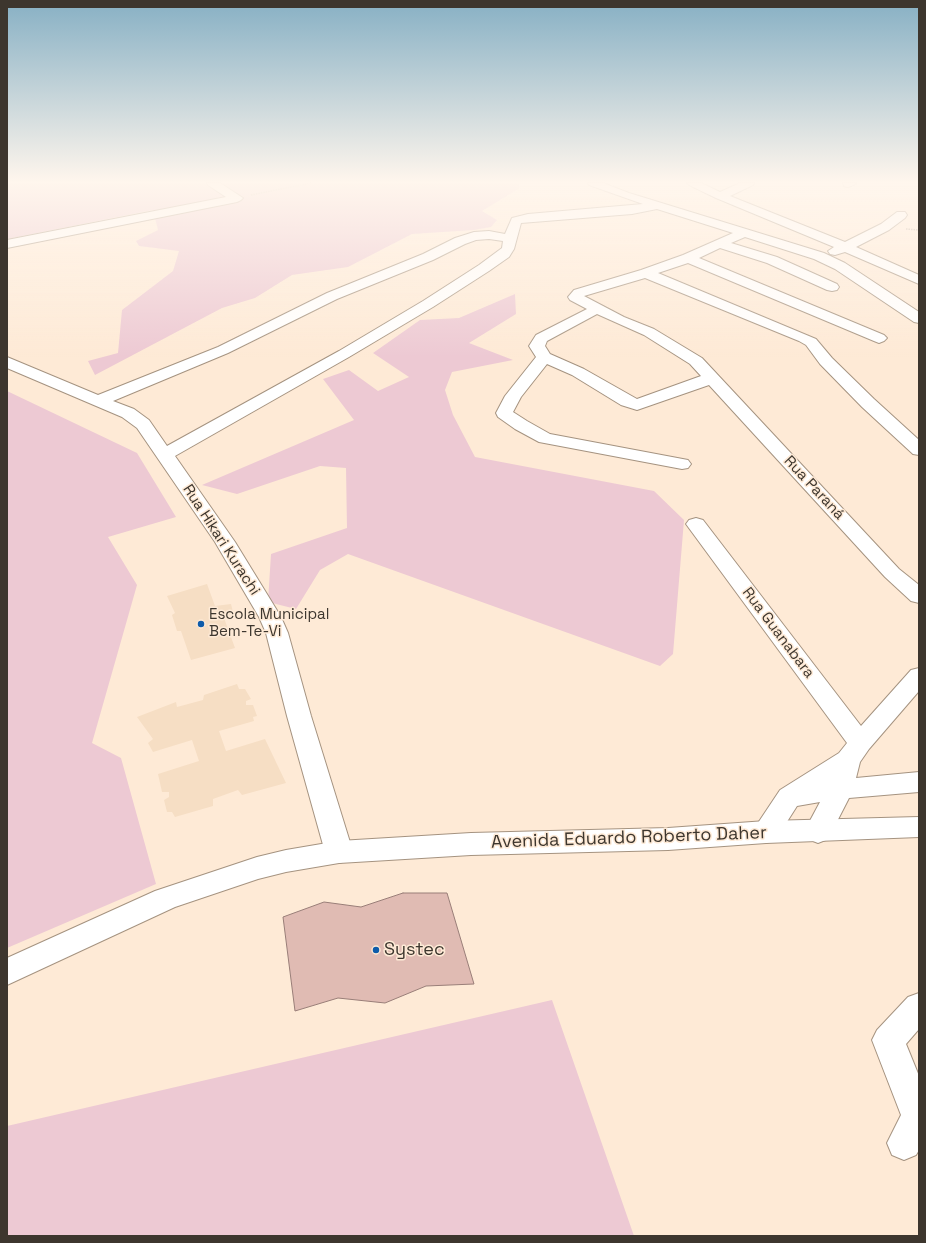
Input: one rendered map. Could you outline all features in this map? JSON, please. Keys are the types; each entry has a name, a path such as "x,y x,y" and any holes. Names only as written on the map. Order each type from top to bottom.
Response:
{"street":[{"path":"7,244 22,241"},
{"path":"97,401 223,350 332,296 428,257 460,241"},
{"path":"164,455 344,354 428,304 504,254 508,249 509,241"},
{"path":"646,273 688,258 726,241"},
{"path":"773,241 819,256 840,266 919,319"},
{"path":"831,241 919,280"},
{"path":"819,256 846,247 858,241"},
{"path":"720,244 772,260 832,287"},
{"path":"688,258 879,338"},
{"path":"646,273 811,342 826,360 868,403 919,450"},
{"name":"Rua Paraná","path":"646,273 576,295 577,299 649,332 696,361 892,573 919,596"},
{"path":"597,309 541,338 537,346 544,357 578,372 632,404 637,405 712,378"},
{"path":"544,357 513,396 504,413 521,425 545,438 682,464"},
{"name":"Rua Hikari Kurachi","path":"7,362 128,413 143,424 225,542 270,617 284,658 299,716 339,852"},
{"name":"Rua Guanabara","path":"696,524 854,752"},
{"path":"766,832 789,797 854,752 919,676"},
{"path":"818,832 840,789 854,752"},
{"path":"789,797 840,789 919,782"},
{"name":"Avenida Eduardo Roberto Daher","path":"7,972 173,897 257,868 286,861 339,852 471,844 668,839 766,832 818,832 919,827"},
{"path":"904,1143 919,1117 888,1040 919,1007"}],"shaded area":[{"path":"136,241 398,241 348,267 292,275 255,298 222,308 95,375 88,361 118,353 122,310 173,271 179,251 139,246"},
{"path":"515,294 516,314 469,343 513,360 452,372 445,390 453,415 475,457 654,491 684,520 673,654 660,666 348,554 320,570 296,609 268,602 271,554 347,528 346,468 320,466 237,494 202,485 354,420 323,379 349,370 378,391 409,377 373,353 420,320 459,318"},
{"path":"7,391 137,453 176,517 108,537 137,585 92,743 121,758 156,884 7,948"},
{"name":"Escola Municipal Bem-Te-Vi","path":"207,584 215,606 231,604 233,612 224,618 235,648 191,660 181,631 177,631 172,615 175,613 167,596"},
{"path":"237,684 239,689 245,689 251,699 246,701 246,705 253,705 257,716 253,717 254,721 219,731 226,751 265,739 286,783 242,795 238,790 213,799 213,806 175,817 172,812 167,812 164,800 169,797 169,792 162,792 158,774 199,761 192,740 153,752 148,743 153,739 137,717 176,702 177,707 203,700 204,695"},
{"path":"552,1000 634,1236 7,1236 7,1126"}],"building":[{"name":"Systec","path":"403,893 447,893 474,984 426,986 385,1003 338,998 295,1011 283,917 324,902 361,907"}],"place":[{"name":"Escola Municipal Bem-Te-Vi","path":"201,624"},
{"name":"Systec","path":"376,950"}]}
